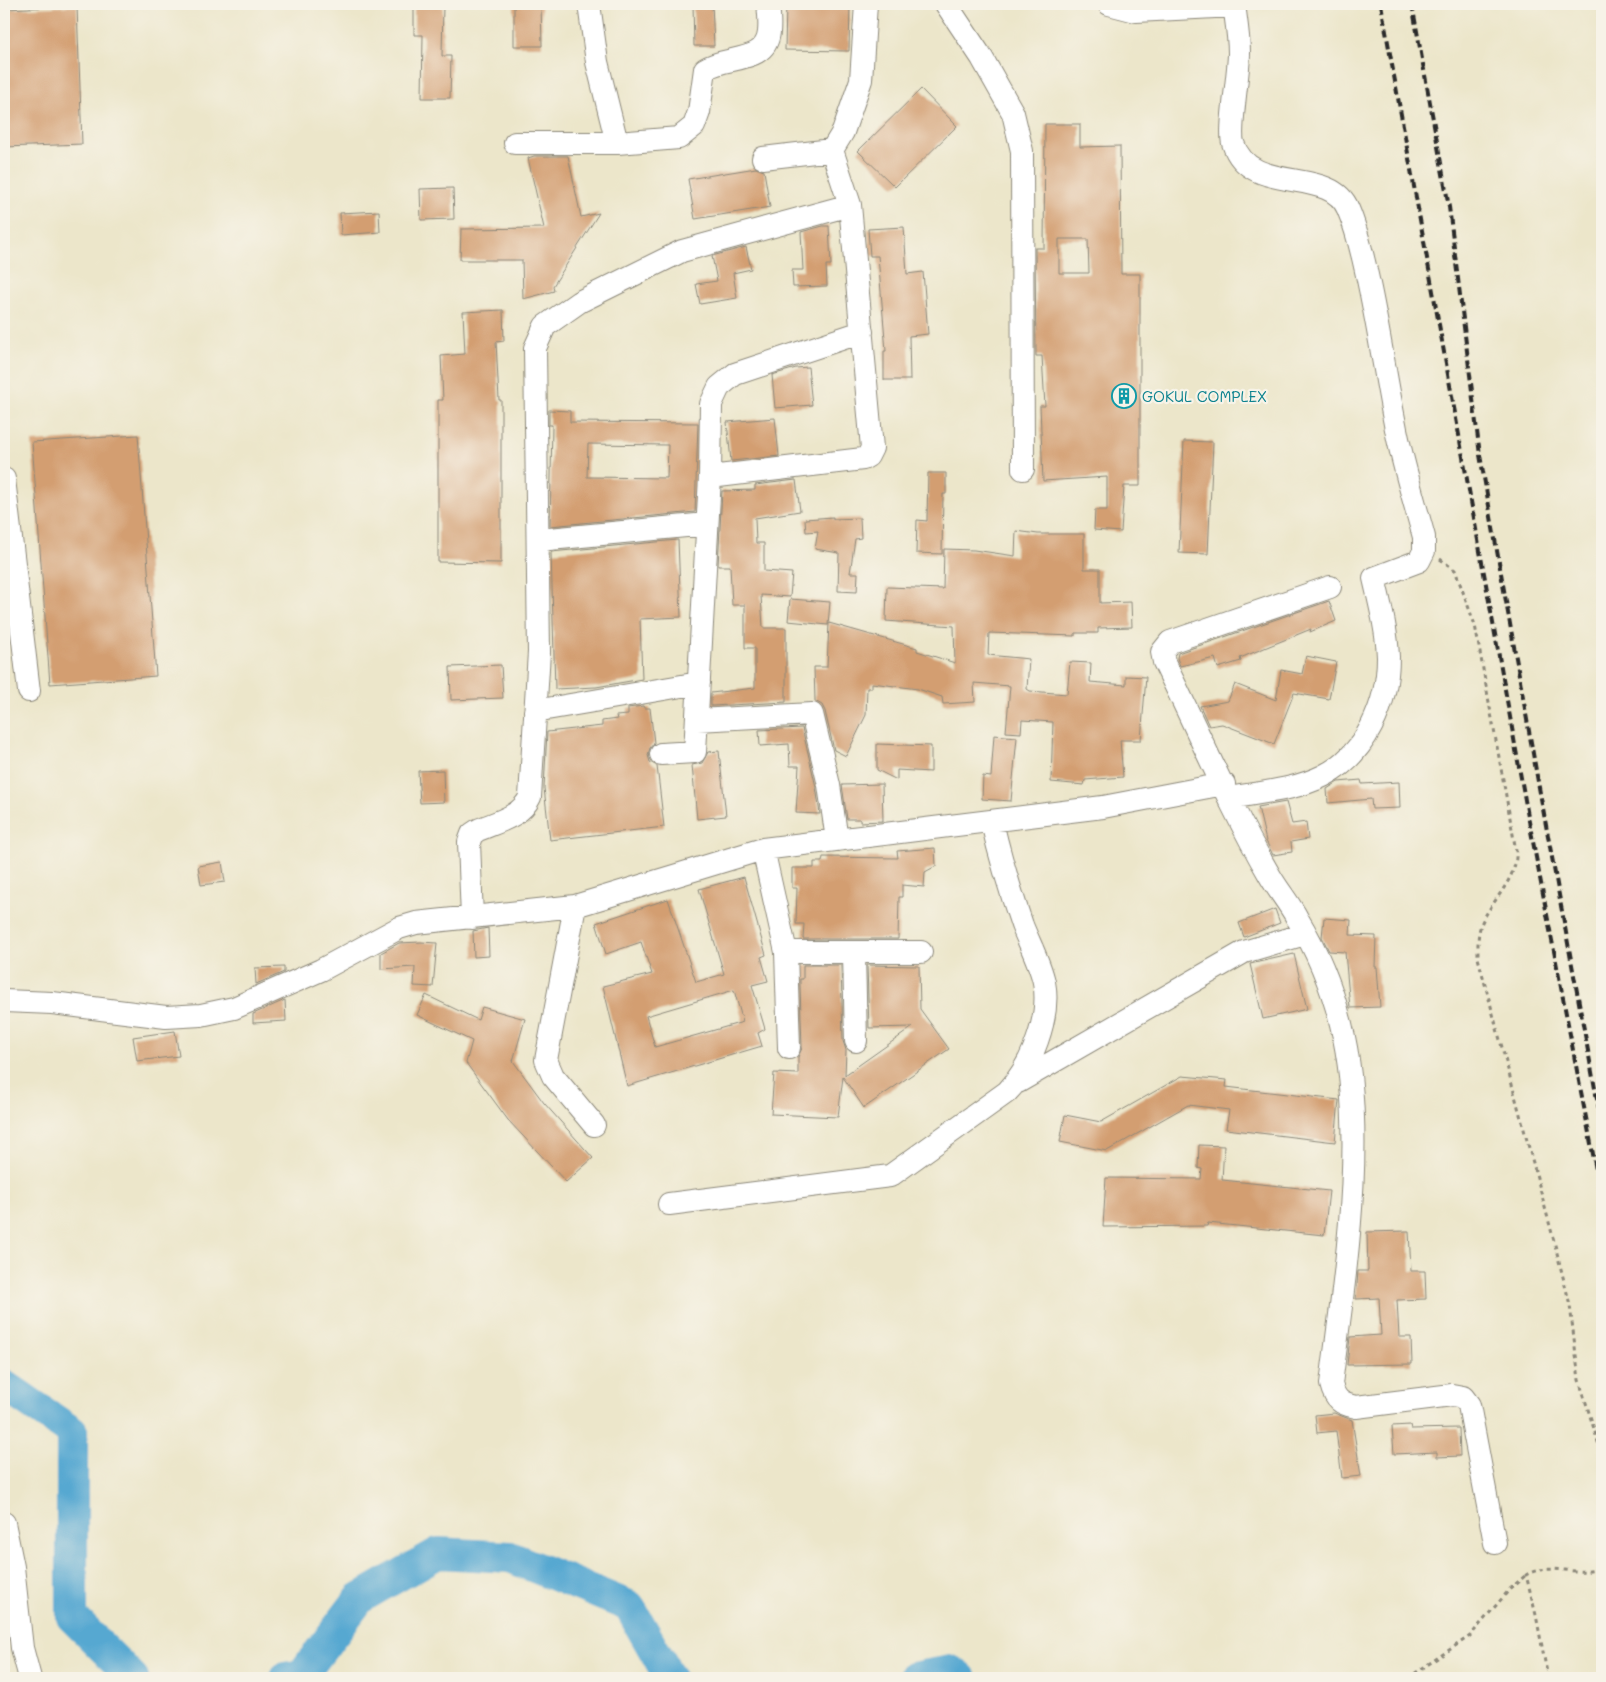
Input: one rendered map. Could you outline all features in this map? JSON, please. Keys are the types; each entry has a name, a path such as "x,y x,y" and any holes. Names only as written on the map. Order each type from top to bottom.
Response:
{"street":[{"path":"589,4 597,62 617,143"},
{"path":"515,143 617,143 679,138 694,126 700,112 705,69 715,62 749,56 761,50 770,33 768,4"},
{"path":"710,478 864,459 872,448 850,205 832,150 843,132 861,80 866,4"},
{"path":"946,4 982,58 1013,113 1022,151 1024,470"},
{"path":"4,1001 52,1003 166,1017 202,1016 234,1008 321,970 399,928 416,923 575,906 764,849 992,822 1227,791 1301,784 1322,776 1349,758 1359,747 1373,724 1385,686 1388,658 1385,628 1374,578 1419,561 1424,551 1424,538 1395,426 1371,294 1356,228 1347,206 1334,192 1318,185 1290,182 1254,170 1239,157 1232,142 1239,52 1235,5 1136,10 1108,4"},
{"path":"763,158 832,150"},
{"path":"472,918 469,842 472,834 518,813 526,805 530,797 539,652 535,348 545,326 579,302 682,251 850,205"},
{"path":"661,754 695,752 708,524 711,404 719,387 735,374 862,332"},
{"path":"4,479 29,691"},
{"path":"539,540 708,524"},
{"path":"1330,587 1165,646 1162,652 1164,662 1270,876 1305,934 1320,964 1341,1023 1349,1064 1352,1165 1346,1268 1331,1384 1334,1396 1343,1404 1356,1407 1452,1395 1463,1397 1469,1405 1495,1543"},
{"path":"535,711 699,683"},
{"path":"697,720 812,714 829,785 837,840"},
{"path":"669,1204 890,1176 1007,1092 1015,1084 1028,1062 1037,1040 1045,1000 1044,982 1007,881 992,822"},
{"path":"764,849 786,952 789,1048"},
{"path":"575,906 546,1060 552,1076 594,1125"},
{"path":"1015,1084 1244,952 1305,934"},
{"path":"786,952 854,954 921,952"},
{"path":"854,954 856,1041"},
{"path":"4,1523 13,1567 22,1648 30,1678"}],"path":[{"path":"1424,551 1455,570 1474,625 1484,671 1516,865 1509,880 1483,921 1478,934 1478,958 1546,1208 1570,1305 1579,1380 1602,1455"},
{"path":"1408,1678 1470,1636 1510,1589 1526,1574 1534,1570 1545,1569 1592,1572 1602,1568"},
{"path":"1526,1574 1548,1678"}],"building":[{"path":"414,4 443,4 442,56 451,56 450,98 422,98 423,35 414,35"},
{"path":"514,4 541,4 542,46 514,46"},
{"path":"693,4 712,4 714,46 694,46"},
{"path":"786,4 850,4 849,51 785,50"},
{"path":"77,6 82,144 4,147 4,9"},
{"path":"921,89 957,126 895,187 858,151"},
{"path":"1045,124 1080,124 1080,147 1120,146 1121,274 1140,274 1140,486 1124,486 1121,532 1094,530 1095,510 1107,510 1107,477 1043,481 1040,406 1045,406 1042,356 1036,356 1035,248 1044,248","holes":["1059,239 1088,239 1089,273 1059,273"]},
{"path":"534,156 568,156 581,217 599,213 553,286 554,291 523,299 522,260 460,260 461,229 544,228 528,158"},
{"path":"756,168 764,171 770,207 695,219 688,179"},
{"path":"453,188 454,219 421,220 420,189"},
{"path":"379,211 380,232 341,235 340,213"},
{"path":"829,226 831,265 826,265 827,286 793,287 792,270 803,270 801,232"},
{"path":"904,227 907,274 923,272 928,334 909,336 910,380 884,380 884,351 886,351 878,256 870,256 868,229"},
{"path":"746,247 751,269 733,273 737,298 700,304 696,284 717,281 712,256"},
{"path":"503,310 504,341 496,342 499,400 501,400 501,563 438,562 438,400 443,400 441,356 465,354 463,312"},
{"path":"808,367 812,405 775,408 772,375 796,368"},
{"path":"549,410 570,411 570,422 698,423 695,512 550,526 552,425 549,425","holes":["588,444 668,445 667,478 587,477"]},
{"path":"775,418 779,456 731,461 727,422"},
{"path":"138,435 156,676 50,684 32,442"},
{"path":"1184,441 1213,442 1208,554 1179,553"},
{"path":"928,473 946,473 946,494 943,494 942,554 916,553 917,520 927,521"},
{"path":"796,480 800,511 755,518 756,543 764,543 764,571 792,573 790,597 761,595 763,628 786,628 786,702 711,706 711,693 755,688 755,648 745,648 745,605 732,605 730,566 718,566 722,491 755,490 755,485"},
{"path":"833,517 833,519 860,518 861,538 855,539 850,573 858,573 857,592 838,591 839,553 815,549 818,531 806,532 805,519"},
{"path":"1016,531 1038,534 1084,534 1084,569 1100,569 1100,603 1131,602 1132,627 1098,628 1098,633 1075,633 1075,636 989,633 988,655 1029,659 1027,689 1030,691 1067,694 1070,662 1091,663 1090,682 1126,685 1126,676 1146,677 1141,740 1120,740 1123,777 1085,780 1084,785 1051,782 1053,722 1022,720 1021,733 1006,732 1010,686 974,683 975,702 943,704 942,697 918,689 872,683 872,688 867,688 866,715 846,756 834,750 825,711 822,705 815,701 814,667 827,667 829,623 917,648 917,651 955,663 954,626 886,621 887,587 943,589 944,549 974,550 1015,556"},
{"path":"678,540 681,617 640,619 642,679 596,687 555,689 551,552"},
{"path":"790,599 830,602 828,625 788,621"},
{"path":"1329,601 1336,621 1310,632 1311,629 1240,658 1241,661 1218,668 1215,658 1180,666 1177,658 1178,653"},
{"path":"1306,656 1336,662 1329,699 1294,693 1274,744 1222,724 1209,726 1200,706 1228,701 1235,684 1276,700 1281,670 1302,674"},
{"path":"501,665 503,698 451,700 450,667"},
{"path":"643,706 644,708 650,708 654,743 648,755 650,762 657,766 664,827 550,840 544,788 547,732 602,726 602,721 617,719 616,716 628,715 628,708"},
{"path":"802,728 816,787 820,814 796,813 799,766 790,766 789,744 760,746 759,730"},
{"path":"994,735 1017,737 1011,801 982,799 983,776 991,777"},
{"path":"877,744 931,746 931,772 897,770 897,780 877,770"},
{"path":"719,751 726,816 697,819 692,765 702,763 708,752"},
{"path":"443,770 444,802 420,803 418,771"},
{"path":"1361,780 1362,784 1399,782 1400,808 1372,809 1371,799 1328,803 1327,789 1338,782"},
{"path":"882,784 883,821 860,822 860,819 847,819 842,785"},
{"path":"1286,802 1292,824 1306,822 1308,839 1291,842 1292,852 1273,855 1266,841 1258,807"},
{"path":"935,848 936,866 925,872 924,887 902,885 902,897 899,897 898,939 803,939 804,924 796,924 797,888 792,888 792,868 814,868 814,862 822,862 823,857 898,858 897,851"},
{"path":"222,862 225,882 201,885 198,866"},
{"path":"744,877 766,955 761,957 768,981 752,985 765,1029 758,1033 762,1046 627,1086 603,986 652,974 641,942 606,954 596,923 668,899 696,982 724,974 699,889","holes":["734,990 743,1022 655,1047 646,1016"]},
{"path":"1275,909 1280,923 1244,937 1239,923"},
{"path":"1324,918 1351,920 1350,935 1376,936 1375,967 1377,967 1380,1007 1350,1008 1345,952 1329,951 1322,937"},
{"path":"488,928 489,956 474,957 473,931"},
{"path":"399,943 437,943 433,987 414,986 415,967 381,969 381,953"},
{"path":"1294,954 1307,1009 1263,1019 1250,964"},
{"path":"803,965 841,965 843,1041 846,1050 845,1075 913,1027 869,1028 867,965 919,966 920,1009 949,1049 864,1108 843,1077 838,1117 771,1114 774,1073 798,1074 798,1057 802,1048 800,979 803,979"},
{"path":"284,967 284,972 256,984 255,968"},
{"path":"426,995 478,1020 482,1007 525,1019 513,1061 544,1103 593,1158 566,1182 508,1120 466,1063 472,1041 417,1015"},
{"path":"285,1000 286,1021 253,1023 253,1014"},
{"path":"175,1031 179,1056 137,1061 133,1037"},
{"path":"1182,1076 1227,1080 1226,1087 1339,1100 1335,1142 1226,1129 1229,1110 1188,1105 1107,1151 1060,1142 1065,1115 1101,1122"},
{"path":"1199,1145 1224,1146 1222,1180 1329,1191 1324,1235 1208,1223 1207,1226 1103,1227 1106,1178 1201,1179 1202,1169 1198,1168"},
{"path":"1409,1231 1411,1271 1425,1271 1426,1299 1397,1300 1399,1337 1411,1337 1412,1364 1347,1365 1350,1337 1381,1335 1379,1298 1356,1299 1358,1271 1368,1271 1367,1232"},
{"path":"1334,1413 1352,1420 1361,1476 1342,1478 1336,1431 1317,1433 1315,1415"},
{"path":"1410,1425 1411,1429 1459,1428 1460,1456 1437,1457 1437,1452 1394,1454 1392,1426"}],"waterway":[{"path":"4,1385 72,1432 72,1617 133,1678"},
{"path":"285,1678 302,1675 360,1598 438,1553 510,1557 629,1606 670,1678"},
{"path":"913,1678 951,1671 961,1678"}],"railway":[{"path":"1381,4 1525,800 1602,1201"},
{"path":"1412,4 1449,207 1480,455 1602,1126"}],"place":[{"name":"GOKUL COMPLEX","path":"1124,396"}]}
